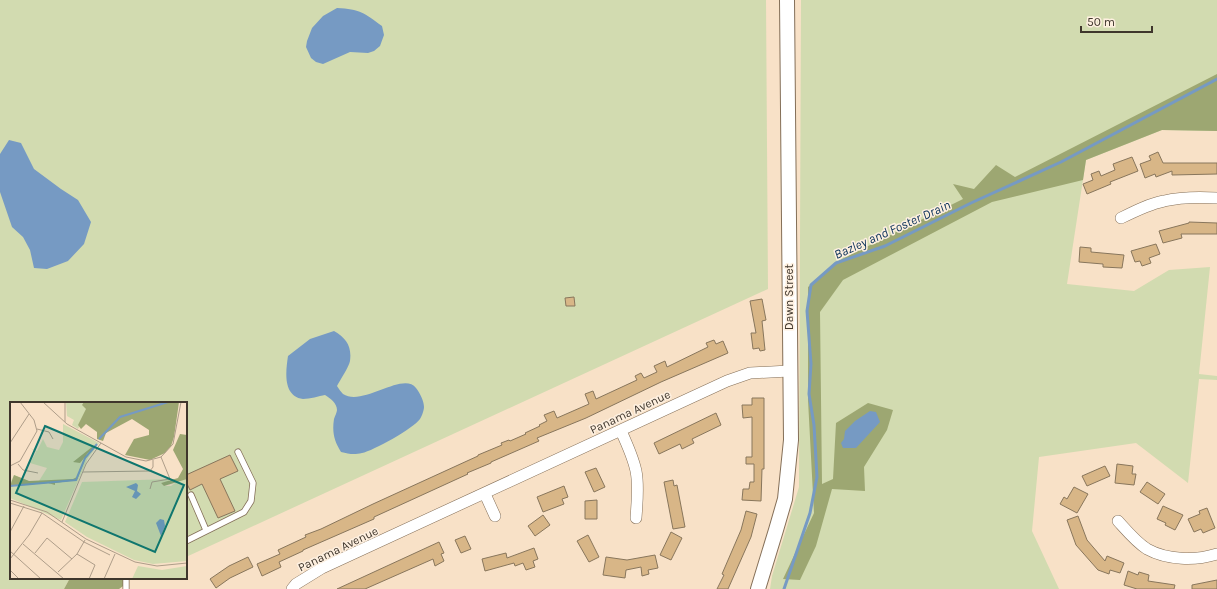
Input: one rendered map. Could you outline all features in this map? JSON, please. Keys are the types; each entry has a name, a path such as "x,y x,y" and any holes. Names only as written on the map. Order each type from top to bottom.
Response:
{"street":[{"name":"Dawn Street","path":"758,589 785,499 791,440 787,0"},
{"path":"1121,218 1146,206 1164,201 1188,198 1217,198"},
{"name":"Panama Avenue","path":"292,589 296,584 322,568 727,381 750,373 790,370"},
{"path":"621,431 637,473 638,496 636,518"},
{"path":"485,494 495,516"},
{"path":"1118,521 1146,548 1163,556 1189,559 1217,554"}],"lane":[{"path":"187,540 244,512 251,501 253,483 238,452"},
{"path":"191,496 206,530"}],"green space":[{"path":"0,0 766,0 768,289 187,557 187,402 10,402 10,579 69,579 64,589 0,589"},
{"path":"801,0 1217,0 1217,131 1162,130 1086,160 1067,284 1134,291 1169,270 1210,267 1199,374 1217,376 1217,380 1199,379 1188,483 1136,443 1039,457 1032,531 1059,589 770,589 772,576 799,487"},
{"path":"1217,74 1217,131 1162,130 1086,160 1083,180 992,202 843,280 820,312 822,484 833,479 836,423 868,403 893,410 887,430 864,467 865,491 832,489 816,546 800,580 783,579 814,513 808,400 808,287 842,259 963,199 953,184 974,189 996,165 1015,177"},
{"path":"69,579 124,579 126,584 119,589 64,589"}],"water":[{"path":"337,8 351,9 361,12 382,26 384,35 380,46 374,51 368,53 350,52 323,64 316,62 311,58 306,47 312,28 323,16"},
{"path":"9,140 21,143 34,169 78,200 91,222 84,244 68,261 47,269 34,268 30,250 23,237 12,227 0,192 0,154"},
{"path":"334,331 345,340 350,351 349,364 337,386 343,394 351,397 361,396 392,386 410,384 416,388 422,397 424,407 423,413 416,423 393,439 362,453 354,454 341,452 333,432 334,419 337,410 333,401 325,395 306,399 296,397 288,388 286,375 288,356 310,339"},
{"path":"870,411 876,412 880,422 856,448 843,448 841,443 844,439 845,431 855,421"}],"building":[{"path":"1158,152 1163,163 1217,163 1217,174 1172,175 1172,171 1156,177 1155,174 1145,178 1140,164 1151,160 1149,156"},
{"path":"1132,157 1138,171 1110,182 1111,184 1087,194 1083,184 1093,180 1091,174 1099,171 1101,176 1115,170 1113,164"},
{"path":"1189,222 1217,223 1217,234 1181,234 1182,238 1163,243 1159,231"},
{"path":"1156,244 1160,254 1149,258 1151,263 1142,266 1140,261 1135,262 1131,251"},
{"path":"1080,247 1091,248 1091,252 1124,255 1122,268 1103,267 1103,264 1079,262"},
{"path":"574,297 575,306 566,306 565,298"},
{"path":"762,299 766,320 762,321 765,350 760,351 759,348 753,349 751,333 756,333 750,301"},
{"path":"714,340 716,344 723,341 728,353 661,382 586,418 537,438 539,441 467,473 468,474 374,517 374,519 279,562 281,567 262,576 257,564 280,554 278,550 306,537 305,535 502,445 501,443 526,434 525,433 547,421 544,415 554,411 557,418 589,404 585,394 593,391 596,399 637,380 635,376 641,373 644,378 657,372 654,366 665,361 667,367 708,347 706,343"},
{"path":"752,398 764,398 764,469 762,469 761,501 742,500 743,489 749,489 750,482 754,482 754,464 746,464 746,457 752,457 752,417 743,418 742,405 752,405"},
{"path":"716,413 721,425 692,439 694,443 682,449 680,444 659,454 654,443"},
{"path":"230,455 238,471 220,479 235,511 218,518 202,484 190,490 187,484 187,475"},
{"path":"1117,464 1133,466 1132,474 1136,474 1134,485 1115,483"},
{"path":"1105,466 1110,476 1087,486 1082,476"},
{"path":"596,468 605,487 594,492 585,472"},
{"path":"673,480 674,486 677,485 685,527 673,529 664,482"},
{"path":"1147,482 1165,494 1158,504 1140,492"},
{"path":"564,486 568,497 562,499 564,504 543,512 537,497"},
{"path":"1074,487 1088,494 1077,513 1060,504 1064,497 1067,499"},
{"path":"597,500 597,519 585,519 585,501"},
{"path":"1163,506 1183,515 1175,530 1165,525 1166,523 1157,519"},
{"path":"1207,508 1215,528 1203,533 1201,529 1194,532 1188,519 1200,514 1199,511"},
{"path":"746,511 757,514 751,537 728,589 717,589 724,575 722,574 741,530"},
{"path":"543,515 550,525 535,536 528,526"},
{"path":"1078,516 1087,540 1105,561 1107,556 1124,563 1120,573 1110,570 1109,574 1098,570 1076,545 1067,520"},
{"path":"671,532 682,538 671,560 660,555"},
{"path":"588,535 599,557 589,562 577,541"},
{"path":"465,536 471,549 461,553 455,540"},
{"path":"439,542 444,553 441,554 444,561 435,566 433,559 365,589 337,589"},
{"path":"534,548 538,559 533,561 535,567 526,570 523,563 515,566 514,563 485,571 482,559 506,553 507,558"},
{"path":"655,555 658,568 648,570 649,574 642,576 641,567 626,570 625,578 603,575 606,557 627,560"},
{"path":"248,557 253,567 230,578 216,588 210,579 229,566"},
{"path":"1128,571 1138,575 1139,572 1149,575 1148,581 1175,585 1174,589 1137,589 1124,585"},
{"path":"1217,580 1217,589 1192,589 1192,585"}],"waterway":[{"name":"Bazley and Foster Drain","path":"784,589 810,513 817,477 814,425 809,394 811,364 807,311 811,285 836,263 885,246 971,203 1061,162 1217,79"}]}
